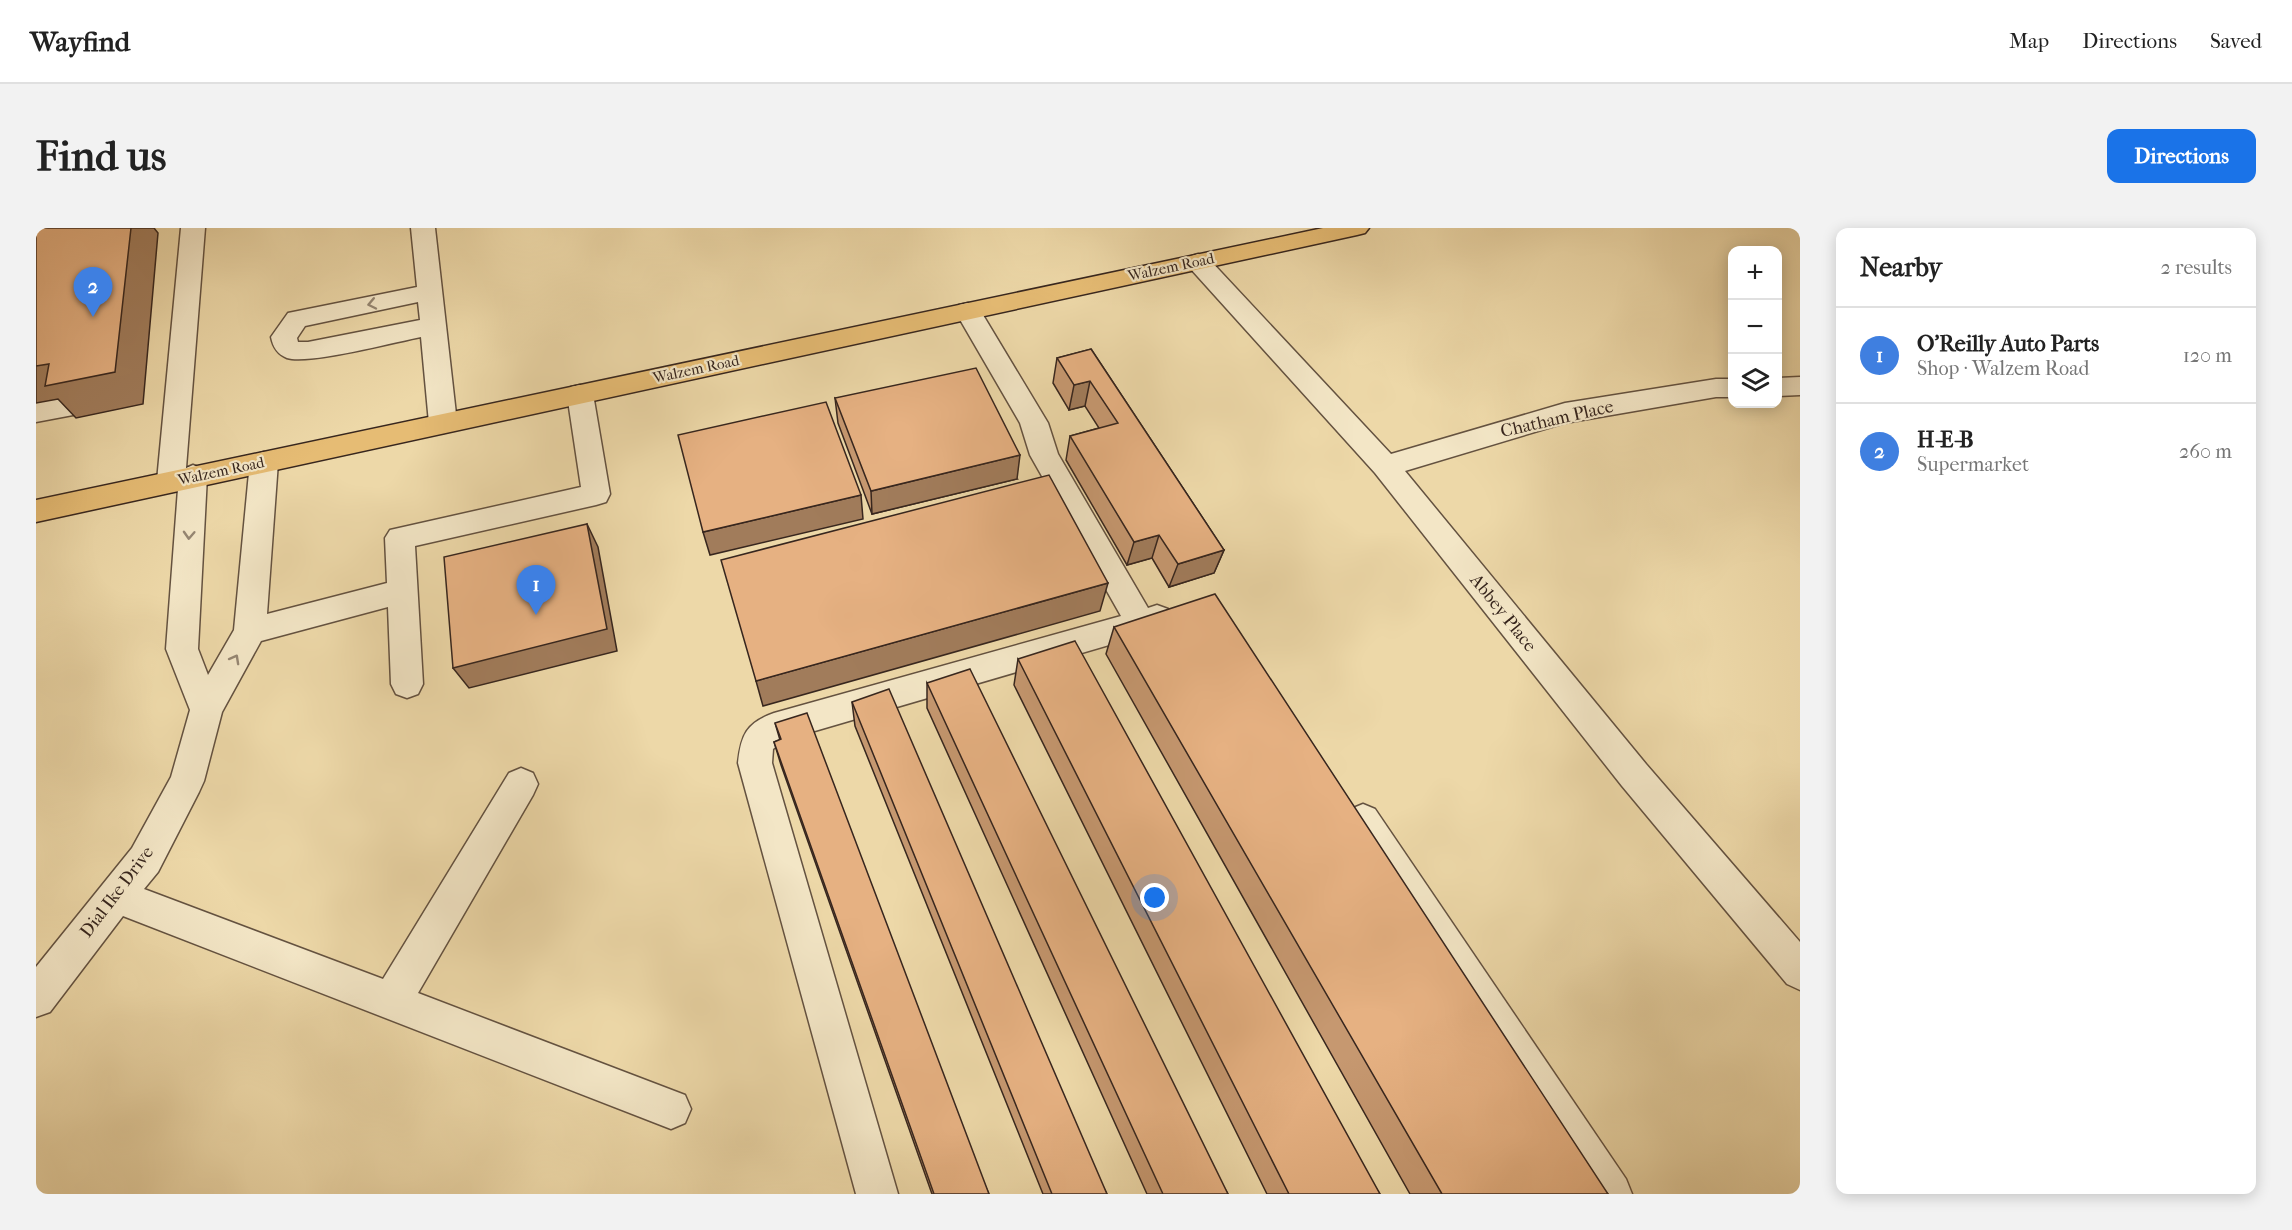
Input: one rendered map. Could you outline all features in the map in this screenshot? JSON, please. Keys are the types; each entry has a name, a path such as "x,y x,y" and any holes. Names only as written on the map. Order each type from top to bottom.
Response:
{"main road":[{"name":"Walzem Road","path":"36,511 1357,228"}],"street":[{"path":"193,228 182,478 182,649 206,710"},
{"path":"423,228 443,423"},
{"name":"Abbey Place","path":"1198,262 1385,466 1634,775 1800,970"},
{"path":"430,292 297,320 284,337 286,346 294,351 308,351 433,326"},
{"path":"968,311 1034,423 1044,455 1141,623"},
{"path":"1782,387 1800,386"},
{"name":"Chatham Place","path":"1385,466 1565,413 1716,388 1728,388"},
{"path":"407,684 400,538 596,494 580,394"},
{"path":"36,412 79,405"},
{"name":"Dial Ike Drive","path":"36,998 145,860 187,781 206,710 250,631 264,462"},
{"path":"250,631 403,591"},
{"path":"877,1194 755,763 757,742 774,728 1184,609"},
{"path":"391,1002 521,784"},
{"path":"1348,797 1611,1194"},
{"path":"116,896 671,1109"}],"building":[{"path":"36,228 131,228 115,372 45,386 49,364 36,366"},
{"path":"1091,349 1224,550 1178,564 1159,535 1134,542 1070,436 1118,423 1090,381 1074,385 1057,358"},
{"path":"976,368 1020,455 871,491 835,398"},
{"path":"826,402 861,495 703,532 678,435"},
{"path":"1049,475 1108,583 756,681 721,560"},
{"path":"587,524 607,629 453,668 444,557"},
{"path":"1215,594 1608,1194 1442,1194 1114,627"},
{"path":"1075,641 1380,1194 1289,1194 1018,659"},
{"path":"970,669 1228,1194 1163,1194 927,683"},
{"path":"889,689 1107,1194 1052,1194 852,702"},
{"path":"807,713 989,1194 934,1194 774,742 781,739 775,723"}],"place":[{"name":"H-E-B","path":"93,317"},
{"name":"O'Reilly Auto Parts","path":"536,615"}]}
